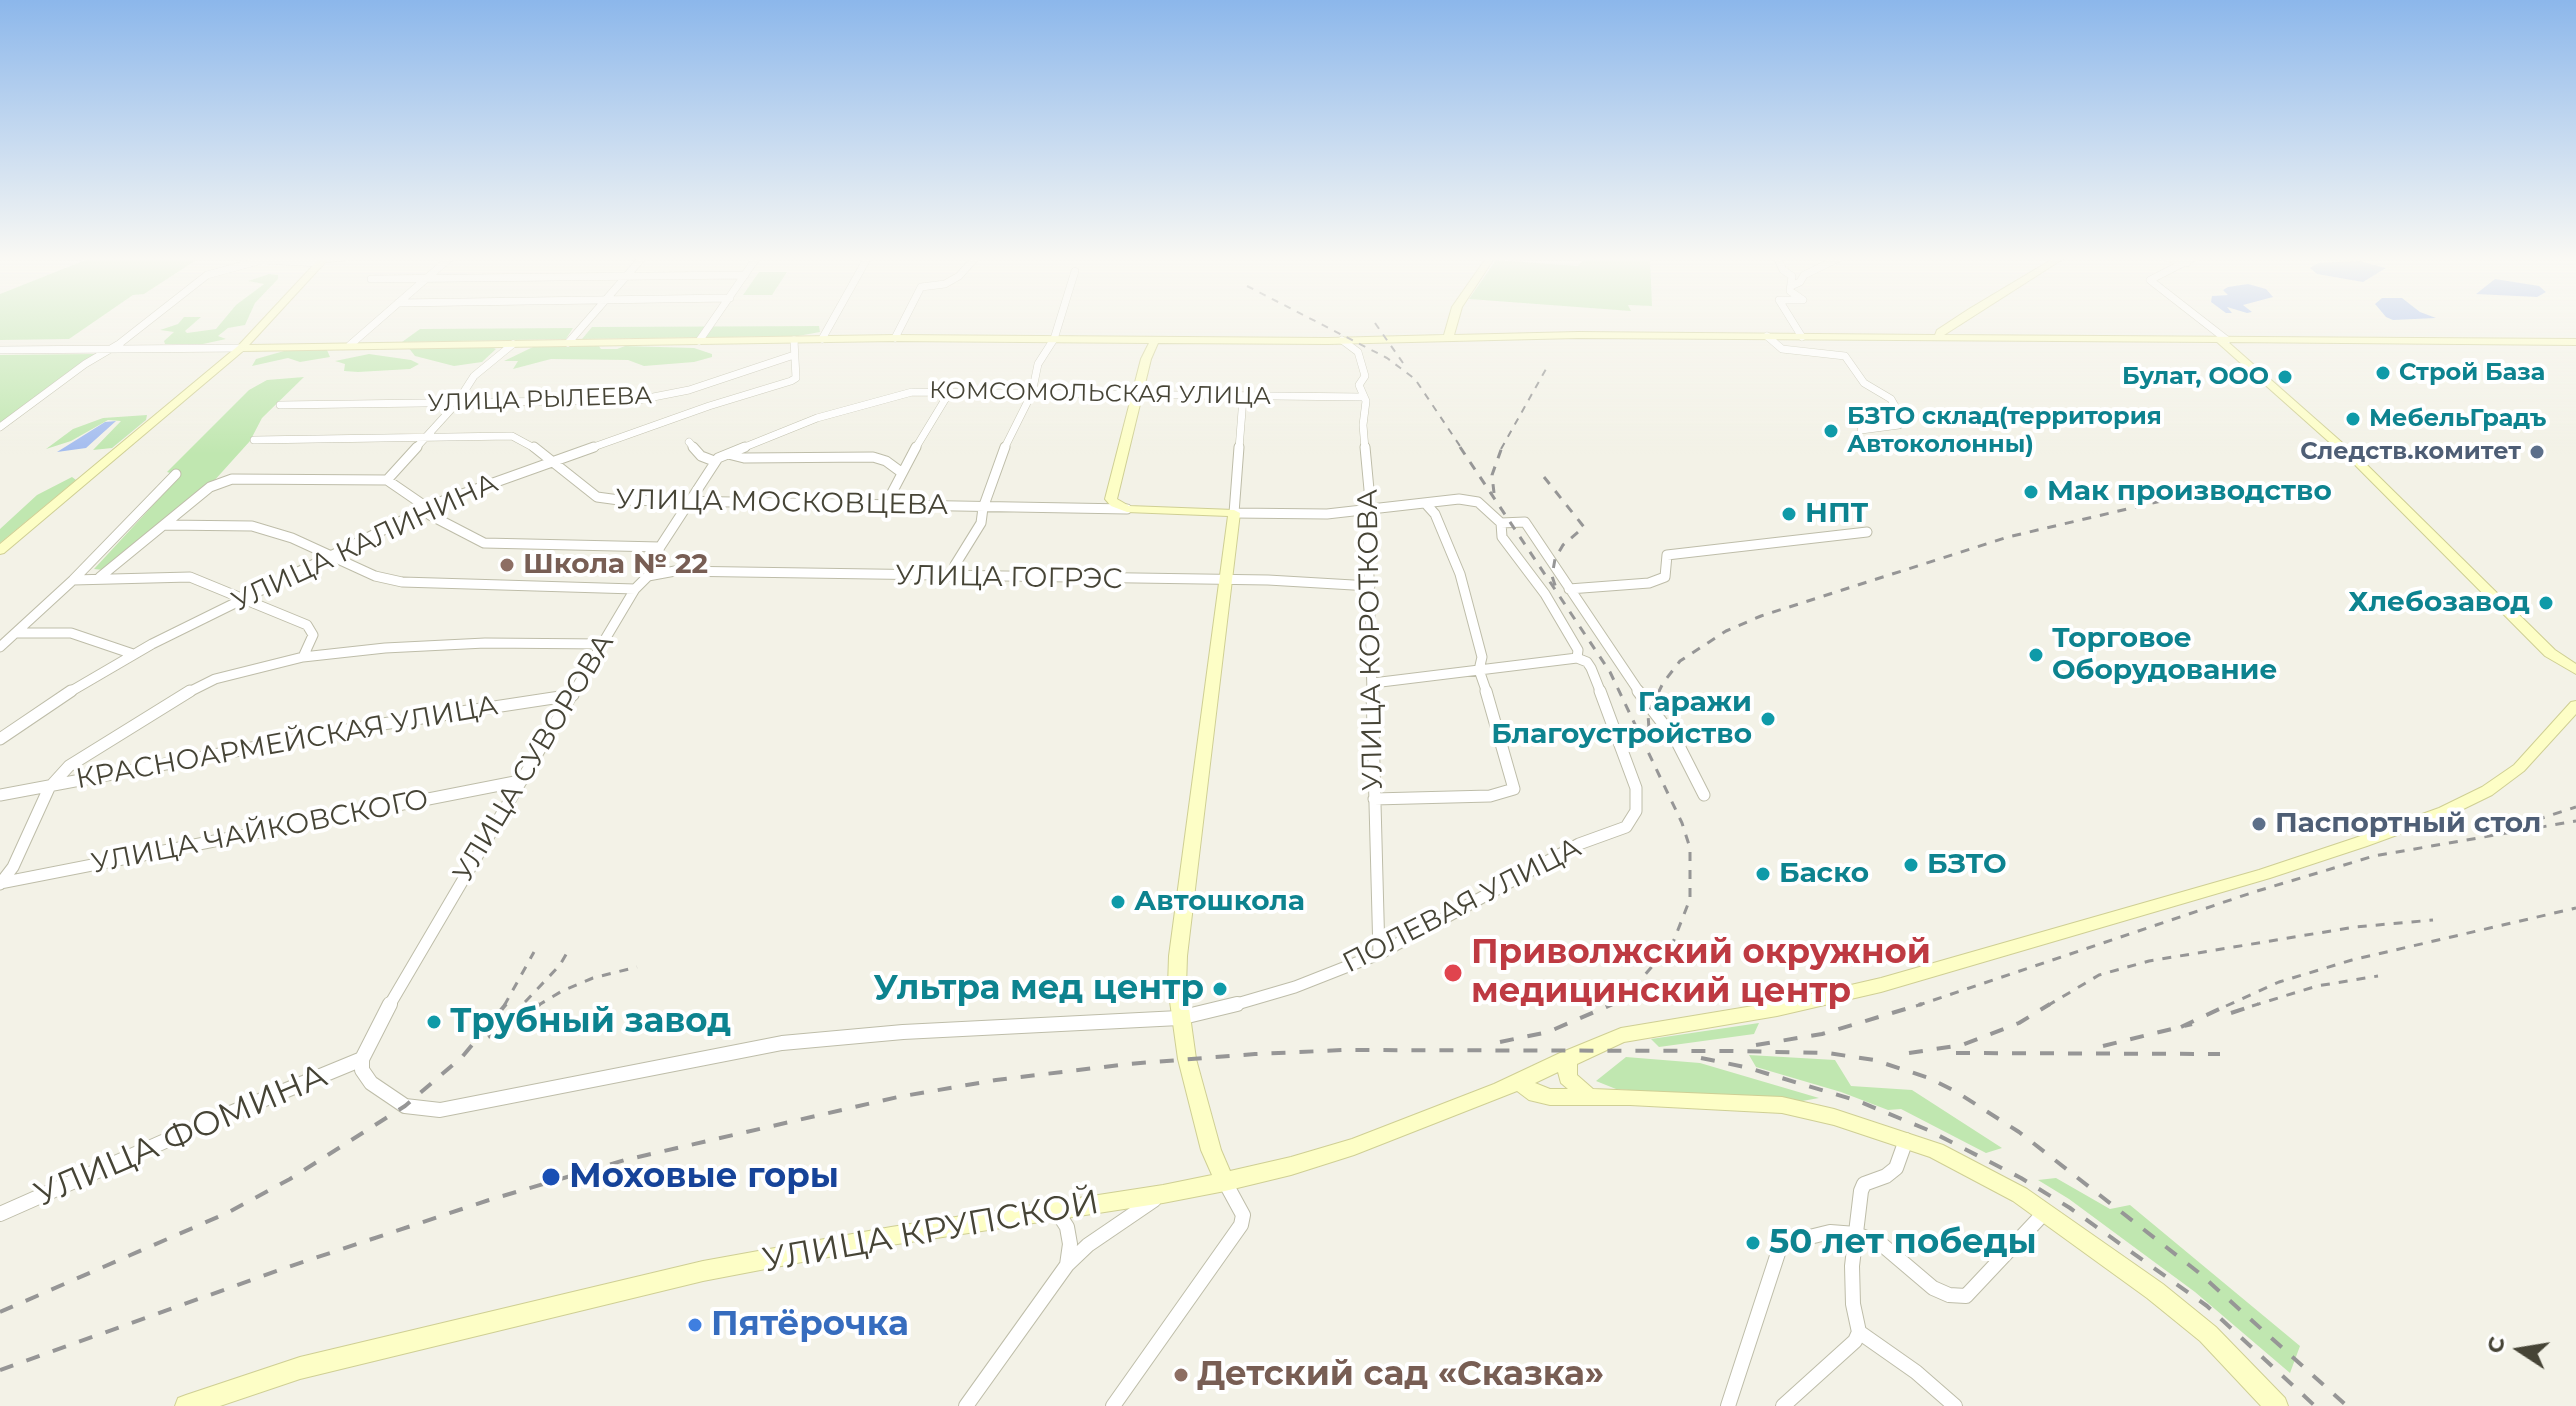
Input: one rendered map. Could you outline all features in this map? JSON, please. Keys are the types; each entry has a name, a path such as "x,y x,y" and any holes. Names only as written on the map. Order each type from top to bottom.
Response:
{"main road":[{"path":"0,550 241,348 265,323"},
{"path":"1448,338 1452,323"},
{"path":"1939,337 1940,332 1954,323"},
{"path":"241,348 895,338 1342,340 1767,336 2576,342"},
{"path":"1127,509 1111,499 1137,395 1155,340"},
{"path":"2224,340 2359,463 2550,653 2576,670"},
{"name":"УЛИЦА МОСКОВЦЕВА","path":"1127,509 1234,513"},
{"path":"1225,1182 1202,1120 1179,1018 1178,956 1234,513"},
{"name":"УЛИЦА КРУПСКОЙ","path":"186,1406 300,1368 703,1271 891,1236 1163,1194 1225,1182 1354,1147 1518,1082 1621,1035 1777,1009 1881,985 2250,878 2444,812 2487,791 2519,768 2576,705"},
{"path":"1567,1058 1568,1078 1588,1097"},
{"path":"1518,1082 1536,1094 1782,1105 1906,1140 1987,1176 2045,1212 2197,1324 2277,1406"}],"street":[{"path":"0,427 147,323"},
{"path":"350,345 376,323"},
{"path":"568,343 586,323"},
{"path":"699,341 712,323"},
{"path":"822,339 831,323"},
{"path":"895,338 903,323"},
{"path":"952,577 955,565 981,523 983,508 1006,445 1032,393 1038,364 1054,339 1059,323"},
{"path":"1793,323 1802,337"},
{"path":"2203,323 2224,340"},
{"path":"1767,336 1782,349 1845,356 1864,383 1891,399 1900,415 1899,425 1861,430"},
{"path":"794,340 794,355"},
{"name":"УЛИЦА КОРОТКОВА","path":"1342,340 1358,352 1365,376 1359,385 1366,405 1363,425 1371,511 1379,954"},
{"path":"387,480 456,404 479,371 513,344"},
{"path":"0,350 241,348"},
{"name":"УЛИЦА КАЛИНИНА","path":"0,739 133,654 426,509 551,462 796,378 794,355"},
{"name":"УЛИЦА РЫЛЕЕВА","path":"280,405 638,400 689,390 794,355"},
{"path":"885,506 901,472 949,393"},
{"name":"КОМСОМОЛЬСКАЯ УЛИЦА","path":"727,454 839,410 893,395 1032,393 1243,398 1363,397"},
{"path":"1234,513 1243,398"},
{"name":"УЛИЦА МОСКОВЦЕВА","path":"254,440 512,436 527,442 600,498 1127,509"},
{"path":"689,442 701,456 714,461 727,454 744,458 873,457 886,461 901,472"},
{"name":"УЛИЦА СУВОРОВА","path":"362,1059 402,980 635,589 648,576 660,547 714,461"},
{"path":"0,647 73,580 176,474"},
{"path":"100,577 199,495 225,480 387,480 430,515 484,543 660,547"},
{"name":"УЛИЦА МОСКОВЦЕВА","path":"1090,509 1103,506 1111,499"},
{"name":"УЛИЦА МОСКОВЦЕВА","path":"1234,513 1371,511 1473,500 1501,523"},
{"path":"1374,799 1490,796 1514,789 1479,670 1482,657 1460,574 1435,514 1426,504"},
{"path":"1373,683 1577,658 1578,650 1545,594 1502,537 1501,523 1525,522 1650,709 1677,742 1704,795"},
{"path":"165,525 252,526 292,538 375,576 415,584 635,589"},
{"path":"1569,589 1649,583 1665,577 1667,555 1867,532"},
{"name":"УЛИЦА ГОГРЭС","path":"648,576 675,571 1370,586"},
{"path":"73,580 185,576 310,627 313,635 303,657"},
{"path":"16,633 71,633 133,654"},
{"path":"0,883 13,867 49,788 78,759 199,686 228,675 303,657 456,644 604,644"},
{"name":"ПОЛЕВАЯ УЛИЦА","path":"362,1059 362,1070 371,1083 390,1098 405,1106 428,1111 471,1106 782,1043 903,1032 1179,1018 1295,987 1379,954 1579,844 1626,827 1636,811 1636,788 1591,668 1587,662 1577,658"},
{"name":"КРАСНОАРМЕЙСКАЯ УЛИЦА","path":"0,795 295,739 527,699 573,695"},
{"name":"УЛИЦА ЧАЙКОВСКОГО","path":"0,883 520,781"},
{"name":"УЛИЦА ФОМИНА","path":"0,1214 199,1126 362,1059"},
{"path":"1783,1406 1855,1341 1859,1332 1852,1266 1864,1184 1886,1176 1896,1168 1906,1140"},
{"path":"1113,1406 1241,1225 1243,1215 1225,1182"},
{"path":"966,1406 1067,1265 1116,1225 1163,1194"},
{"path":"1056,1210 1067,1227 1070,1244 1067,1265"},
{"path":"1728,1406 1781,1244 1830,1232 1856,1234 1880,1243 1933,1288 1949,1295 1966,1296 2045,1212"},
{"path":"1859,1332 1916,1372 1955,1406"}],"green space":[{"path":"0,323 93,323 69,339 0,340"},
{"path":"179,323 195,323 185,331 187,333 216,329 221,323 246,323 228,328 218,336 226,339 203,344 165,344 164,341 174,332 160,330"},
{"path":"819,326 820,332 798,336 582,339 592,327"},
{"path":"573,328 566,339 402,342 420,329"},
{"path":"598,345 601,349 625,346 694,348 712,354 712,357 694,362 644,366 628,360 551,359 513,369 518,361 504,361 533,347"},
{"path":"408,347 496,349 482,362 454,366 415,356"},
{"path":"327,350 330,357 300,362 288,358 252,366 256,359 284,351"},
{"path":"96,354 0,423 0,355"},
{"path":"369,354 419,364 410,369 358,372 344,371 345,364 335,361"},
{"path":"304,377 262,418 250,441 213,482 103,570 94,569 180,476 167,472 249,390 267,380"},
{"path":"147,415 146,420 112,448 93,450 121,421 108,420 71,441 46,449 73,429 103,418"},
{"path":"72,477 76,480 0,543 0,529 37,495"},
{"path":"1759,1023 1754,1034 1659,1047 1651,1039"},
{"path":"1749,1055 1835,1060 1851,1086 1912,1090 2002,1148 1986,1153 1901,1109 1888,1110 1841,1092 1756,1067"},
{"path":"1626,1057 1700,1063 1819,1098 1791,1103 1616,1089 1596,1081"},
{"path":"2056,1178 2110,1209 2130,1205 2300,1346 2290,1373 2195,1292 2069,1199 2038,1180"}],"water":[{"path":"116,421 86,448 57,452 105,422"}],"railway":[{"path":"1318,323 1387,358 1415,379 1462,449"},
{"path":"1375,323 1403,363"},
{"path":"1502,448 1546,369"},
{"path":"1460,447 1610,672 1682,823 1690,848 1690,899 1674,940 1634,988 1610,1005"},
{"path":"1494,493 1492,475 1502,448"},
{"path":"1544,477 1584,527 1563,545 1555,559 1552,576 1556,588"},
{"path":"1650,745 1648,714 1663,683 1680,661 1726,631 1761,616 2008,537 2221,487"},
{"path":"2536,820 2576,807"},
{"path":"1921,1004 2254,892 2374,856 2576,821"},
{"path":"2226,1006 2279,982 2352,960 2576,908"},
{"path":"2047,1006 2099,975 2149,961 2355,927 2433,920"},
{"path":"525,1002 560,965 568,951"},
{"path":"504,1006 534,952"},
{"path":"537,1006 593,978 637,967"},
{"path":"2252,1006 2317,986 2378,976"},
{"path":"0,1312 227,1213 290,1179 405,1106 462,1057 506,1004"},
{"path":"488,1037 540,1004"},
{"path":"1756,1045 1822,1034 1921,1004"},
{"path":"1916,1006 1921,1004"},
{"path":"1909,1053 1962,1045 2019,1023 2050,1004"},
{"path":"2182,1026 2230,1004"},
{"path":"2252,1006 2258,1004"},
{"path":"1500,1042 1548,1032 1610,1005"},
{"path":"2231,1013 2252,1006"},
{"path":"2182,1026 2192,1024"},
{"path":"2103,1046 2182,1026"},
{"path":"0,1370 285,1268 489,1200 625,1160 898,1097 996,1080 1128,1064 1255,1054 1344,1050 1733,1051 1828,1053 1874,1060 1929,1078 1955,1091 2019,1132 2198,1272 2347,1406"},
{"path":"1956,1053 2220,1054"},
{"path":"1701,1058 1745,1067 1858,1101 1928,1130 2021,1178 2070,1208 2207,1306 2315,1406"}],"place":[{"name":"Строй База","path":"2383,373"},
{"name":"Булат, ООО","path":"2285,377"},
{"name":"МебельГрадъ","path":"2353,419"},
{"name":"БЗТО склад(территория Автоколонны)","path":"1831,431"},
{"name":"Следств.комитет","path":"2537,452"},
{"name":"Мак производство","path":"2031,492"},
{"name":"НПТ","path":"1789,514"},
{"name":"Школа № 22","path":"507,565"},
{"name":"Хлебозавод","path":"2546,603"},
{"name":"Торговое Оборудование","path":"2036,655"},
{"name":"Гаражи Благоустройство","path":"1768,719"},
{"name":"Паспортный стол","path":"2259,824"},
{"name":"БЗТО","path":"1911,865"},
{"name":"Баско","path":"1763,874"},
{"name":"Автошкола","path":"1118,902"},
{"name":"Приволжский окружной медицинский центр","path":"1453,973"},
{"name":"Ультра мед центр","path":"1220,989"},
{"name":"Трубный завод","path":"434,1022"},
{"name":"Моховые горы","path":"551,1177"},
{"name":"50 лет победы","path":"1753,1243"},
{"name":"Пятёрочка","path":"695,1325"},
{"name":"Детский сад «Сказка»","path":"1181,1375"}]}
